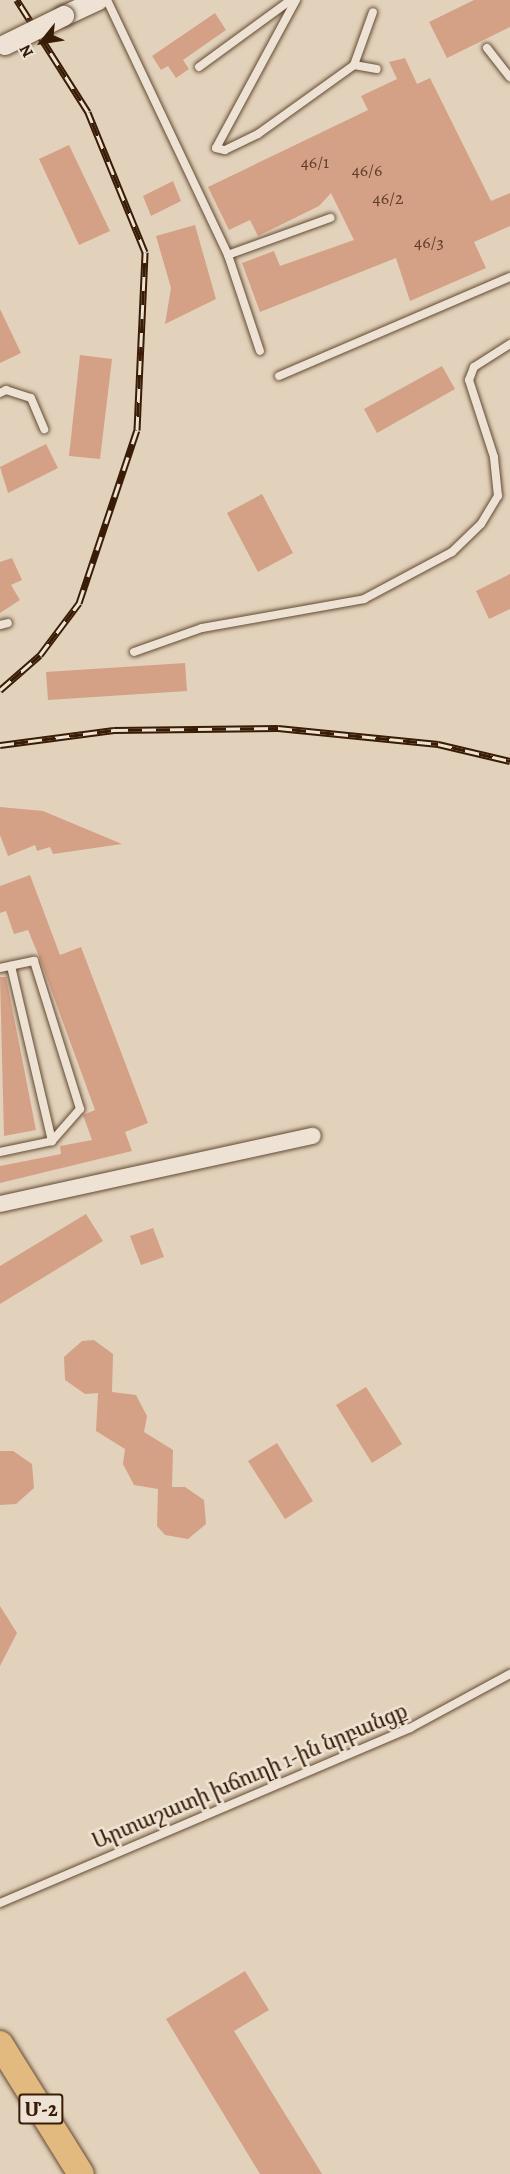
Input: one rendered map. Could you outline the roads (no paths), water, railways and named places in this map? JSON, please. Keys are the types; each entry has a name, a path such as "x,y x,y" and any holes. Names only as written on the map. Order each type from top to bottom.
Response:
{"main road":[{"name":"Մ-2","path":"0,2044 81,2174"}],"street":[{"path":"2,47 98,0"},
{"path":"0,1204 313,1136"}],"lane":[{"path":"107,0 228,255 260,351"},
{"path":"199,67 291,0"},
{"path":"296,0 216,148 225,150 258,134 354,65 373,12"},
{"path":"487,48 510,77"},
{"path":"354,65 377,69"},
{"path":"228,255 330,218"},
{"path":"279,376 510,277"},
{"path":"134,652 202,628 364,599 452,552 481,524 498,496 494,457 469,380 489,354 510,344"},
{"path":"0,393 6,390 30,398 44,429"},
{"path":"0,968 34,961 80,1109 52,1141 0,1152"},
{"path":"11,966 52,1141"},
{"name":"Արտաշատի խճուղի 1-ին նրբանցք","path":"0,1903 410,1728 510,1674"}],"railway":[{"path":"0,690 40,655 79,603 137,430 145,252 88,112 17,0"},
{"path":"0,745 114,730 278,728 438,744 510,761"}]}
